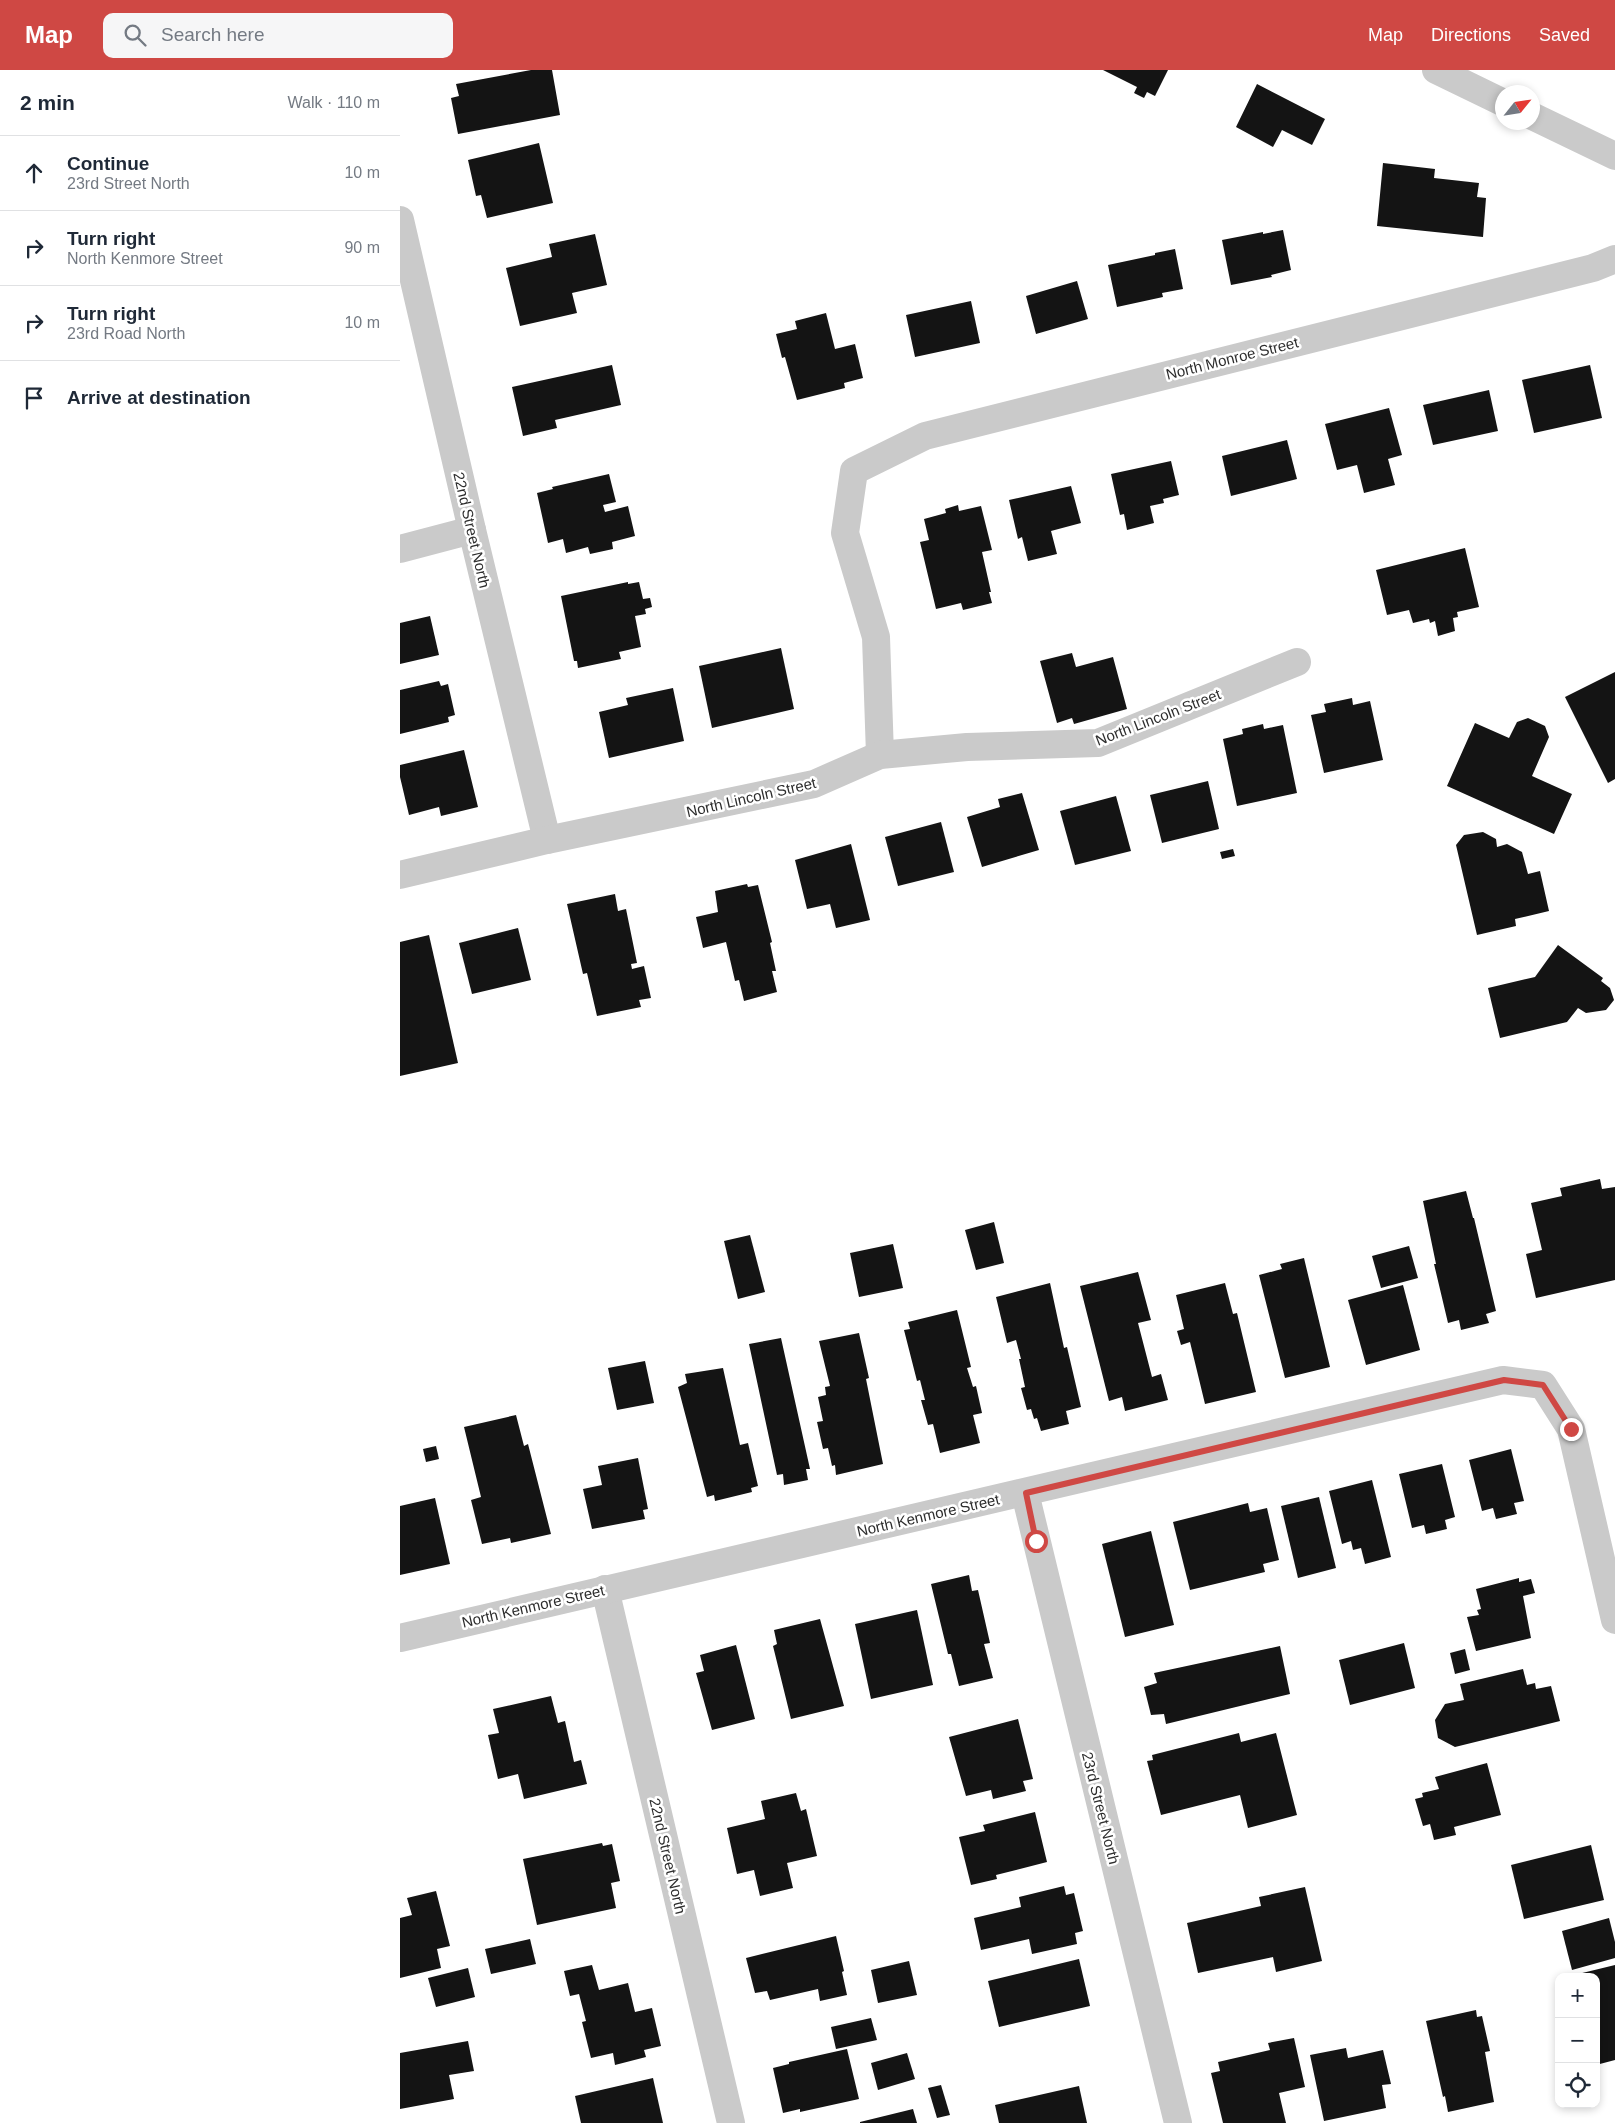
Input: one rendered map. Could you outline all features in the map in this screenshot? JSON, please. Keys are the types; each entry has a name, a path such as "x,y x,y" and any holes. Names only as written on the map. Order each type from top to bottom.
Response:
{"street":[{"path":"1436,70 1495,99"},
{"path":"1540,120 1615,156"},
{"name":"22nd Street North","path":"400,220 547,840"},
{"name":"North Monroe Street","path":"880,755 876,637 846,533 854,471 925,436 1584,270 1615,259"},
{"path":"400,548 472,530"},
{"name":"North Lincoln Street","path":"400,875 547,840 814,784 880,755 967,746 1098,743 1297,662"},
{"name":"North Kenmore Street","path":"400,1638 1504,1380 1543,1385 1571,1429 1615,1620"},
{"name":"23rd Street North","path":"1026,1493 1178,2123"},
{"name":"22nd Street North","path":"605,1589 731,2123"}],"building":[{"path":"531,70 552,70 560,115 458,134 451,98 459,96 456,84"},
{"path":"1103,70 1168,70 1155,96 1147,92 1144,98 1134,93 1137,87"},
{"path":"1257,84 1325,119 1312,145 1282,130 1273,147 1236,127"},
{"path":"539,143 553,203 487,218 481,195 476,196 468,160"},
{"path":"1383,163 1435,169 1434,178 1479,183 1477,197 1486,198 1483,237 1377,226"},
{"path":"1283,230 1291,270 1271,275 1272,277 1231,285 1222,240"},
{"path":"595,234 607,285 572,293 577,313 520,326 506,268 552,257 549,244"},
{"path":"1175,249 1183,289 1162,293 1163,297 1117,307 1108,265"},
{"path":"1077,281 1088,319 1036,334 1026,296"},
{"path":"971,301 980,343 915,357 906,315"},
{"path":"826,313 835,349 855,344 863,378 844,383 845,388 797,400 785,357 782,358 776,334 797,329 795,321"},
{"path":"612,365 621,405 555,420 557,428 523,436 512,387"},
{"path":"1590,365 1602,418 1534,433 1522,380"},
{"path":"1489,390 1498,431 1433,445 1423,405"},
{"path":"1389,408 1402,455 1388,459 1395,485 1364,493 1357,465 1337,470 1325,424"},
{"path":"1287,440 1297,479 1231,496 1222,456"},
{"path":"1171,461 1179,495 1163,499 1164,503 1150,506 1154,523 1127,530 1124,514 1120,515 1111,474"},
{"path":"609,474 616,502 603,505 605,512 628,506 635,536 612,542 613,549 590,554 588,547 566,553 563,539 548,543 537,493 553,489 552,487"},
{"path":"1071,486 1081,523 1051,531 1057,554 1028,561 1022,537 1018,539 1009,500"},
{"path":"958,505 959,511 981,506 992,550 982,552 992,603 963,610 961,603 936,609 920,542 929,540 924,519 946,513 945,509"},
{"path":"1465,548 1479,607 1457,612 1458,617 1453,618 1455,631 1438,636 1435,621 1430,623 1429,619 1413,623 1409,610 1387,615 1376,570"},
{"path":"628,582 628,584 639,582 643,599 650,598 652,607 645,609 646,614 635,616 641,647 619,652 621,659 578,668 577,661 574,661 561,596"},
{"path":"430,616 439,655 400,664 400,623"},
{"path":"781,648 794,709 712,728 699,666"},
{"path":"1072,653 1076,667 1113,657 1127,709 1074,724 1072,718 1057,723 1040,661"},
{"path":"1615,672 1615,779 1608,783 1565,697"},
{"path":"439,681 441,686 448,684 455,715 448,717 449,722 400,734 400,690"},
{"path":"673,688 684,741 609,758 599,712 628,705 626,698"},
{"path":"1352,698 1353,705 1370,701 1383,760 1324,773 1311,715 1326,712 1324,704"},
{"path":"1528,718 1545,726 1549,737 1532,776 1572,794 1554,834 1447,786 1475,723 1509,738 1517,722"},
{"path":"1263,724 1264,729 1283,725 1297,793 1237,806 1223,739 1243,734 1242,729"},
{"path":"464,750 478,807 441,816 439,807 409,815 400,777 400,765"},
{"path":"1208,781 1219,829 1162,843 1150,795"},
{"path":"1022,793 1039,850 982,867 967,817 1000,807 998,799"},
{"path":"1116,796 1131,851 1075,865 1060,811"},
{"path":"941,822 954,872 898,886 885,837"},
{"path":"1483,832 1496,839 1497,847 1507,844 1522,852 1528,874 1540,871 1549,911 1515,919 1516,926 1477,935 1456,845 1464,835"},
{"path":"851,844 870,920 836,928 830,904 807,909 795,860"},
{"path":"1233,849 1235,856 1222,859 1220,852"},
{"path":"747,884 748,887 758,885 772,942 770,943 776,971 772,971 777,992 744,1001 739,980 735,981 726,942 703,948 696,917 718,912 715,891"},
{"path":"615,894 618,911 626,909 637,963 631,964 632,969 644,966 651,998 639,1000 641,1007 597,1016 587,973 583,974 567,904"},
{"path":"518,928 531,980 472,994 459,943"},
{"path":"429,935 458,1063 400,1076 400,942"},
{"path":"1558,945 1603,978 1601,981 1610,988 1614,1000 1606,1010 1586,1013 1578,1008 1567,1022 1500,1038 1488,988 1535,977"},
{"path":"1600,1179 1602,1189 1615,1187 1615,1280 1536,1298 1526,1254 1542,1250 1531,1203 1562,1196 1560,1188"},
{"path":"1466,1191 1496,1311 1486,1314 1489,1323 1461,1330 1459,1320 1448,1323 1434,1264 1436,1264 1423,1201"},
{"path":"994,1222 1004,1263 976,1270 965,1230"},
{"path":"750,1235 765,1292 738,1299 724,1241"},
{"path":"893,1244 903,1288 859,1297 850,1253"},
{"path":"1409,1246 1418,1278 1381,1288 1372,1256"},
{"path":"1304,1258 1330,1367 1285,1378 1259,1275 1282,1269 1280,1264"},
{"path":"1138,1272 1151,1320 1138,1323 1152,1377 1161,1374 1168,1400 1125,1411 1122,1397 1109,1401 1080,1286"},
{"path":"1050,1283 1064,1348 1067,1347 1081,1407 1066,1411 1069,1424 1041,1431 1037,1418 1034,1419 1031,1409 1027,1410 1021,1388 1025,1387 1016,1340 1007,1343 996,1297"},
{"path":"1225,1283 1233,1314 1237,1313 1256,1392 1205,1404 1190,1342 1181,1345 1177,1331 1184,1329 1176,1295"},
{"path":"1403,1285 1420,1350 1366,1365 1348,1300"},
{"path":"957,1310 971,1367 967,1368 973,1387 976,1386 982,1413 973,1415 980,1443 940,1453 933,1424 928,1425 921,1400 925,1400 920,1380 917,1381 904,1330 910,1329 908,1322"},
{"path":"859,1333 869,1378 866,1379 883,1464 836,1475 835,1465 832,1466 828,1448 823,1449 817,1422 823,1421 818,1397 826,1395 825,1387 830,1386 819,1341"},
{"path":"781,1338 810,1469 806,1469 808,1480 784,1485 783,1474 777,1475 749,1344"},
{"path":"645,1361 654,1403 617,1410 608,1368"},
{"path":"723,1368 740,1445 748,1443 758,1486 751,1488 752,1492 715,1501 714,1495 707,1497 678,1387 687,1383 685,1374"},
{"path":"516,1415 524,1446 528,1444 551,1534 511,1543 510,1538 482,1544 471,1500 481,1497 464,1427"},
{"path":"436,1446 439,1459 426,1462 423,1449"},
{"path":"1511,1449 1524,1501 1514,1503 1517,1514 1496,1519 1493,1508 1482,1511 1469,1460"},
{"path":"638,1458 648,1509 643,1510 645,1519 592,1529 583,1489 602,1485 598,1466"},
{"path":"1442,1464 1455,1517 1445,1520 1447,1529 1426,1534 1424,1525 1412,1528 1399,1474"},
{"path":"1372,1480 1391,1557 1365,1564 1361,1548 1353,1550 1351,1541 1342,1544 1329,1491"},
{"path":"1319,1497 1336,1568 1298,1578 1281,1506"},
{"path":"435,1498 450,1564 400,1575 400,1506"},
{"path":"1248,1503 1250,1512 1267,1508 1279,1560 1263,1564 1265,1572 1190,1590 1173,1522"},
{"path":"1151,1531 1174,1625 1125,1637 1102,1544"},
{"path":"969,1575 972,1591 978,1590 990,1643 984,1644 993,1678 959,1686 951,1654 948,1654 931,1584"},
{"path":"1519,1578 1519,1582 1531,1579 1535,1593 1523,1596 1531,1638 1476,1651 1467,1617 1479,1615 1477,1610 1481,1609 1476,1589"},
{"path":"917,1610 933,1685 871,1699 855,1624"},
{"path":"820,1619 844,1706 791,1719 773,1646 777,1644 774,1630"},
{"path":"1404,1643 1415,1688 1350,1705 1339,1660"},
{"path":"736,1645 755,1719 712,1730 696,1673 704,1671 700,1655"},
{"path":"1280,1646 1290,1694 1166,1724 1164,1714 1151,1715 1144,1687 1157,1683 1154,1673"},
{"path":"1465,1649 1470,1670 1455,1674 1450,1653"},
{"path":"1523,1669 1527,1685 1535,1683 1536,1689 1551,1686 1560,1721 1455,1747 1438,1738 1435,1720 1445,1704 1464,1700 1460,1684"},
{"path":"551,1696 558,1723 565,1721 574,1762 581,1760 587,1784 524,1799 518,1774 498,1779 488,1735 499,1733 493,1709"},
{"path":"1018,1719 1033,1779 1023,1781 1026,1791 993,1799 991,1790 966,1796 949,1737"},
{"path":"1239,1733 1241,1742 1276,1733 1297,1815 1248,1828 1240,1795 1161,1815 1147,1761 1153,1760 1152,1755"},
{"path":"1487,1763 1501,1815 1454,1827 1456,1835 1434,1840 1430,1824 1423,1826 1415,1799 1423,1797 1422,1793 1439,1789 1435,1777"},
{"path":"796,1793 801,1811 806,1809 817,1856 787,1863 793,1888 760,1896 754,1870 737,1874 727,1828 765,1819 761,1801"},
{"path":"1035,1812 1047,1862 996,1875 997,1879 971,1885 959,1837 985,1831 983,1825"},
{"path":"602,1843 603,1846 612,1844 620,1881 611,1883 616,1908 537,1925 523,1859"},
{"path":"1591,1845 1604,1900 1524,1919 1511,1865"},
{"path":"1064,1886 1066,1895 1074,1893 1083,1931 1075,1933 1077,1944 1032,1954 1029,1939 981,1950 974,1918 1021,1907 1019,1897"},
{"path":"1305,1887 1322,1961 1276,1972 1273,1957 1198,1973 1187,1923 1261,1906 1259,1897"},
{"path":"436,1891 450,1946 437,1949 441,1968 400,1978 400,1918 412,1915 407,1898"},
{"path":"1609,1918 1615,1942 1615,1958 1572,1970 1562,1931"},
{"path":"836,1936 847,1995 820,2001 818,1989 770,2000 767,1991 755,1993 746,1958"},
{"path":"530,1939 536,1964 491,1974 485,1949"},
{"path":"1079,1959 1090,2006 999,2027 988,1981"},
{"path":"909,1961 917,1995 878,2003 871,1970"},
{"path":"592,1965 599,1990 628,1983 635,2012 652,2008 661,2046 644,2050 646,2057 615,2065 613,2053 591,2058 582,2022 586,2021 579,1994 570,1996 564,1971"},
{"path":"1615,1965 1615,2060 1600,2064 1600,1973 1582,1973"},
{"path":"468,1968 475,1997 436,2007 428,1978"},
{"path":"1476,2010 1477,2017 1482,2016 1490,2051 1485,2052 1494,2102 1448,2112 1426,2021"},
{"path":"871,2018 877,2040 836,2049 831,2027"},
{"path":"1294,2038 1305,2087 1279,2093 1286,2123 1223,2123 1211,2073 1220,2071 1218,2062 1270,2050 1268,2043"},
{"path":"468,2041 474,2071 449,2075 454,2099 400,2109 400,2053"},
{"path":"1346,2048 1348,2058 1383,2050 1391,2084 1382,2085 1386,2108 1324,2121 1310,2055"},
{"path":"847,2049 859,2099 800,2112 800,2109 783,2113 773,2068 789,2064 789,2062"},
{"path":"907,2053 915,2079 878,2090 871,2063"},
{"path":"653,2078 663,2123 581,2123 575,2096"},
{"path":"941,2085 950,2115 937,2118 928,2088"},
{"path":"1079,2086 1087,2123 999,2123 995,2105"},
{"path":"913,2109 917,2123 860,2123 860,2122"}],"route":[{"path":"1036,1541 1026,1493 1336,1418 1504,1380 1543,1385 1571,1429"}]}
